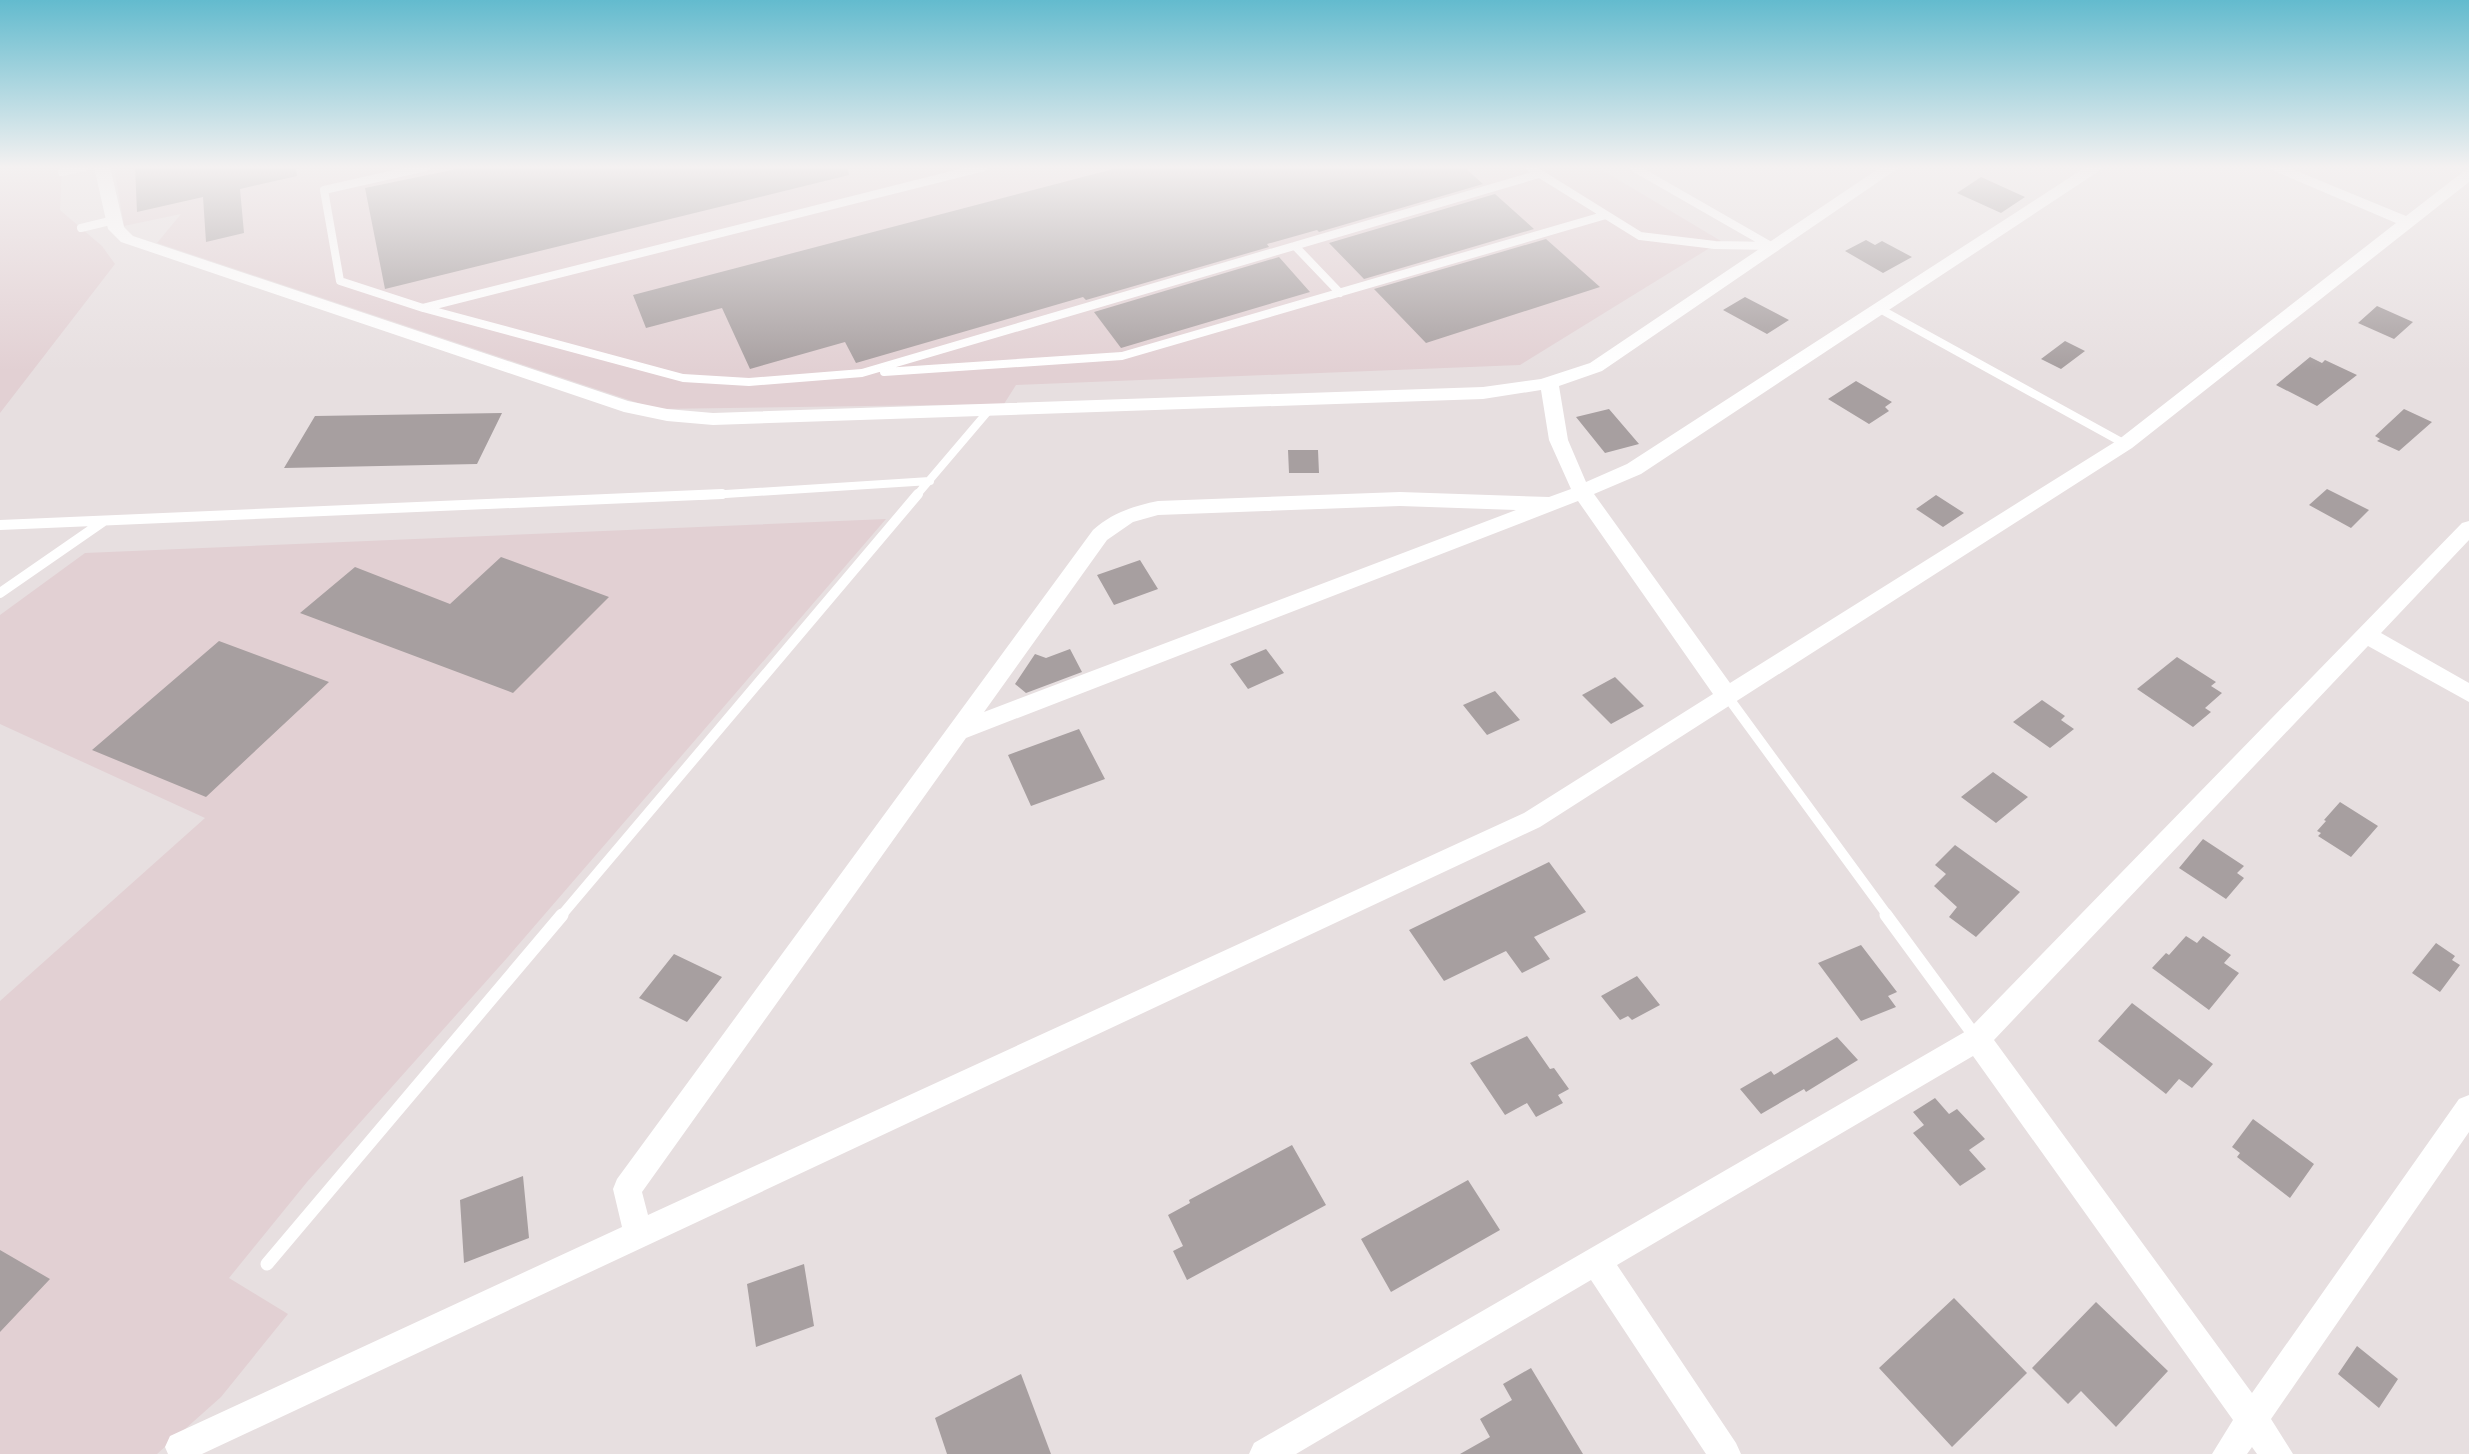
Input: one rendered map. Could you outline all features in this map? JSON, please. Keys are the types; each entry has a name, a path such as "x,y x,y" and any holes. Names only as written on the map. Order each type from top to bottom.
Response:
{"street":[{"path":"122,235 149,248 586,393 656,413 713,419 1483,393 1550,384 1596,367 1789,235"},
{"path":"957,732 1582,492 1633,469 1993,235"},
{"path":"181,1447 1532,820 2125,444 2391,235"},
{"path":"1550,384 1552,421 1561,456 1582,492 1727,696"},
{"path":"639,1235 627,1189 1100,535 1115,521 1135,512 1158,508 1400,499 1550,504"},
{"path":"1265,1454 1977,1039 2469,528"},
{"path":"2366,635 2469,693"},
{"path":"1977,1039 2277,1454"},
{"path":"2228,1454 2469,1108"},
{"path":"1596,1261 1726,1454"}],"lane":[{"path":"332,235 340,281 424,308 683,378 749,382 1122,356 1538,235"},
{"path":"424,308 715,235"},
{"path":"862,373 1333,235"},
{"path":"1638,235 1715,245 1772,246"},
{"path":"1752,235 1772,246"},
{"path":"1295,246 1340,293"},
{"path":"1880,309 2125,444"},
{"path":"267,1265 990,409"},
{"path":"0,525 665,498 930,481"},
{"path":"0,593 104,520"},
{"path":"1727,696 1977,1039"}],"shaded area":[{"path":"0,235 89,235 102,246 115,264 0,413"},
{"path":"164,235 1711,235 1721,241 1520,365 1016,385 1004,404 656,409 157,243"},
{"path":"886,519 507,958 307,1182 229,1278 288,1314 221,1397 157,1454 0,1454 0,1001 205,818 0,724 0,615 85,553"}],"building":[{"path":"206,235 236,235 206,242"},
{"path":"374,235 605,235 385,289"},
{"path":"862,235 1300,235 1267,244 1269,247 1086,300 1083,297 856,363 845,342 750,369 722,308 646,328 633,295"},
{"path":"1357,235 1514,235 1364,279 1329,243"},
{"path":"1546,239 1600,287 1426,343 1374,289"},
{"path":"1866,240 1875,245 1882,241 1912,257 1883,273 1845,251"},
{"path":"1279,257 1310,292 1121,348 1094,312"},
{"path":"1745,297 1789,320 1767,334 1723,310"},
{"path":"2377,306 2413,322 2394,339 2358,323"},
{"path":"2065,341 2085,351 2061,369 2041,359"},
{"path":"2310,357 2322,363 2325,360 2357,375 2317,406 2276,385"},
{"path":"1856,381 1892,402 1885,407 1889,411 1869,424 1828,399"},
{"path":"1609,409 1639,444 1605,453 1576,417"},
{"path":"2404,409 2432,422 2399,451 2377,441 2380,439 2375,436"},
{"path":"502,413 477,464 284,468 315,416"},
{"path":"1288,450 1318,450 1319,473 1289,473"},
{"path":"2327,489 2369,510 2351,528 2309,505"},
{"path":"1936,495 1964,513 1943,527 1916,509"},
{"path":"501,557 609,597 513,693 300,613 355,567 450,604"},
{"path":"1140,560 1158,589 1114,605 1097,575"},
{"path":"219,641 329,682 206,797 92,750"},
{"path":"1070,649 1082,672 1026,693 1015,684 1035,654 1046,658"},
{"path":"1266,649 1284,673 1248,689 1230,664"},
{"path":"2177,657 2216,682 2211,686 2222,693 2205,708 2211,712 2193,727 2137,689"},
{"path":"1615,677 1644,706 1611,724 1582,695"},
{"path":"1495,691 1520,720 1487,735 1463,705"},
{"path":"2042,700 2065,716 2061,720 2074,729 2050,748 2013,722"},
{"path":"1079,729 1105,779 1031,806 1008,755"},
{"path":"1993,772 2028,797 1996,823 1961,797"},
{"path":"2340,802 2378,826 2351,857 2318,836 2321,833 2317,831"},
{"path":"2203,839 2244,866 2237,873 2244,878 2226,899 2179,868"},
{"path":"1955,845 2020,892 1976,937 1949,917 1957,907 1934,886 1946,874 1935,865"},
{"path":"1549,862 1586,912 1534,937 1550,959 1522,973 1506,951 1444,981 1409,930"},
{"path":"2186,936 2197,943 2203,936 2231,955 2224,963 2239,973 2209,1010 2152,968 2166,953 2169,955"},
{"path":"2436,943 2455,956 2452,960 2460,965 2440,992 2412,973"},
{"path":"1861,945 1897,992 1888,996 1896,1007 1861,1021 1818,963"},
{"path":"674,954 722,977 687,1022 639,998"},
{"path":"1637,976 1660,1005 1632,1020 1628,1016 1620,1020 1601,996"},
{"path":"2132,1003 2213,1064 2192,1088 2179,1079 2166,1094 2098,1041"},
{"path":"1527,1036 1550,1069 1554,1068 1569,1089 1558,1095 1563,1103 1536,1117 1527,1103 1505,1115 1470,1063"},
{"path":"1837,1037 1858,1060 1806,1092 1804,1089 1761,1114 1740,1089 1771,1071 1774,1075"},
{"path":"1935,1098 1949,1114 1957,1109 1985,1139 1969,1150 1986,1169 1960,1186 1913,1133 1924,1125 1913,1112"},
{"path":"2253,1119 2314,1164 2290,1198 2237,1157 2240,1153 2232,1147"},
{"path":"1292,1145 1326,1205 1187,1280 1173,1251 1183,1246 1168,1215 1190,1203 1189,1200"},
{"path":"523,1176 529,1238 464,1263 460,1200"},
{"path":"1468,1180 1500,1230 1391,1292 1361,1239"},
{"path":"0,1250 50,1279 0,1332"},
{"path":"804,1264 814,1326 756,1347 747,1284"},
{"path":"1954,1298 2027,1373 1952,1447 1879,1368"},
{"path":"2096,1302 2168,1371 2116,1427 2081,1391 2068,1404 2032,1368"},
{"path":"2357,1346 2398,1379 2379,1408 2338,1374"},
{"path":"1531,1368 1583,1454 1460,1454 1490,1437 1480,1419 1512,1400 1503,1384"},
{"path":"1021,1374 1051,1454 947,1454 935,1418"}]}
